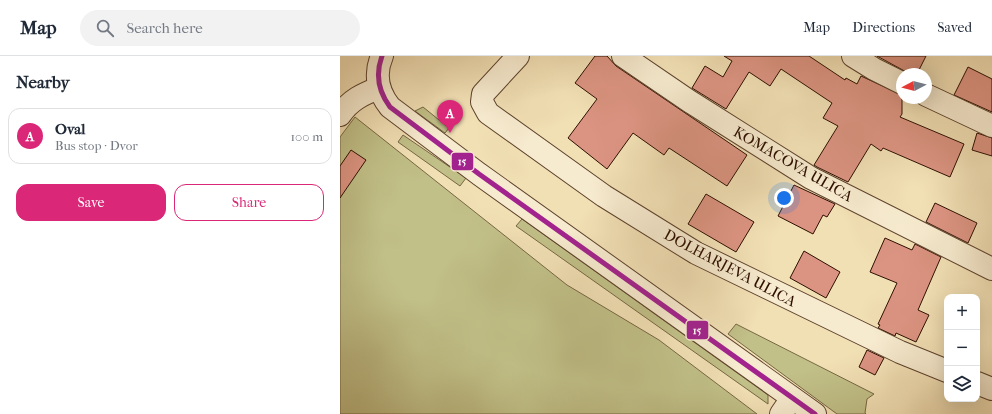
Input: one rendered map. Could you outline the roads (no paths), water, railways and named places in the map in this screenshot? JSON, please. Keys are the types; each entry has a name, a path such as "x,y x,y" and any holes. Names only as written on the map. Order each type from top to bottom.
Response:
{"street":[{"path":"382,56 377,76 379,88 383,98 390,107 787,406 815,414"},
{"name":"DOLHARJEVA ULICA","path":"518,56 484,94 482,102 488,113 604,196 696,253 900,352 944,370"},
{"name":"KOMACOVA ULICA","path":"623,56 689,101 811,178 992,269"},
{"path":"853,56 896,80"},
{"path":"340,115 352,101 363,94 379,88"},
{"path":"932,98 992,126"},
{"path":"980,384 992,389"}],"place":[{"name":"Oval","path":"450,133"}]}
